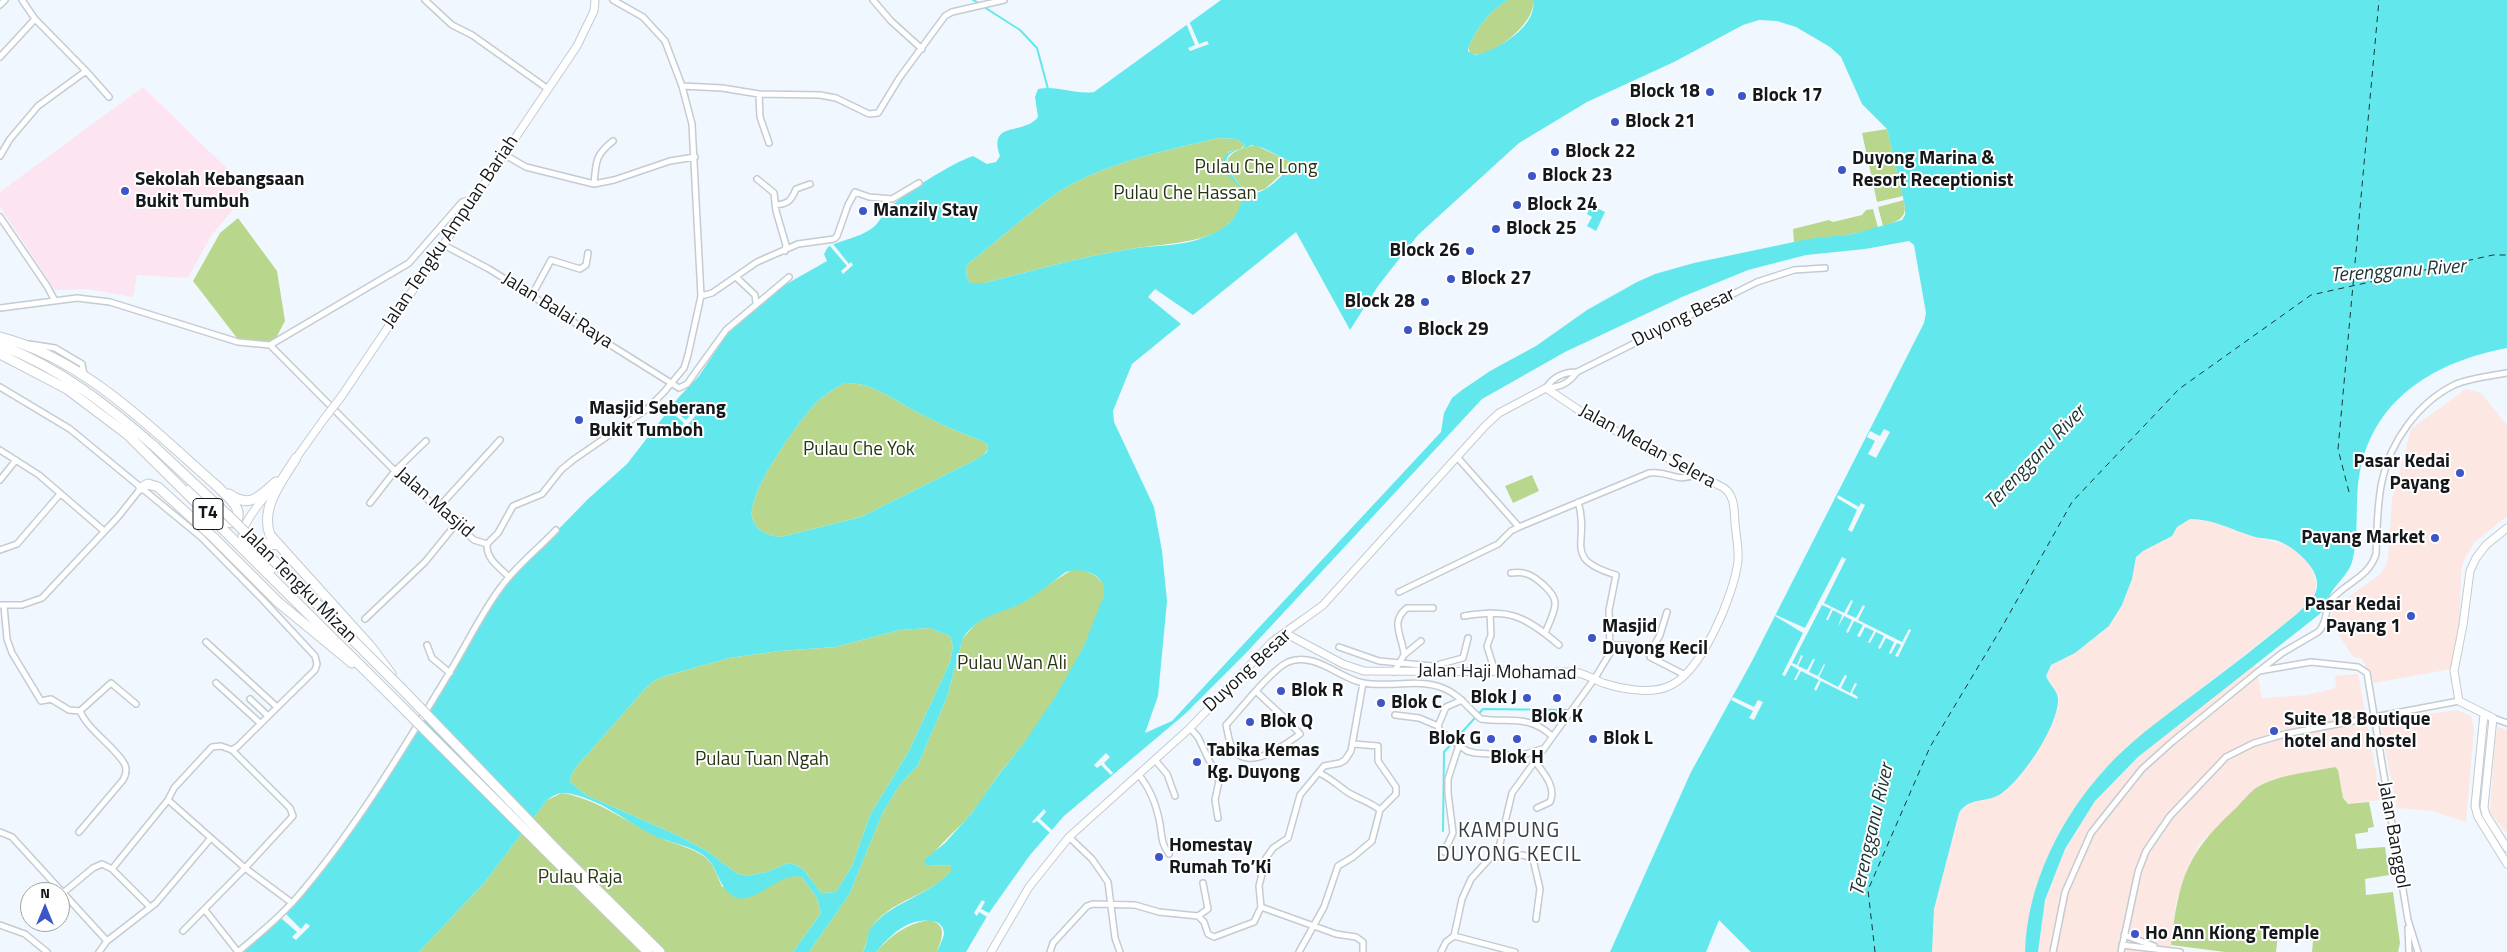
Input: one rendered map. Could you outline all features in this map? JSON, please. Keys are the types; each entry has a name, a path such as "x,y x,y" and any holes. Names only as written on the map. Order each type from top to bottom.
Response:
{"highway":[{"path":"0,337 24,343 63,362 85,377 218,486 239,500 249,501 260,496 276,482"},
{"name":"Jalan Tengku Mizan","path":"0,344 41,362 88,391 155,447 202,488 403,690"},
{"name":"Jalan Tengku Mizan","path":"0,354 67,389 96,409 155,460 383,688 558,857"},
{"path":"296,458 268,508 267,526 278,545 371,647 403,690"},
{"path":"155,460 191,488 227,522 234,523 239,516 237,508 218,486"},
{"path":"141,488 148,484 158,487 214,538 278,602 383,688"},
{"path":"278,545 263,543 258,548 258,554 289,593"},
{"name":"T4","path":"403,690 648,952"},
{"name":"T4","path":"558,857 660,952"}],"street":[{"path":"0,5 6,0"},
{"path":"22,0 34,19 109,97"},
{"path":"425,0 452,26 472,35 548,89"},
{"name":"Jalan Tengku Ampuan Bariah","path":"258,554 243,541 242,533 246,522 341,397 472,199 505,155 577,46 594,11 595,0"},
{"name":"Jalan Masjid","path":"270,345 395,471 474,540 487,544 498,533 513,506 542,494 564,467 647,409 664,392 670,382 684,368 701,296 692,124 671,53 658,32 643,17 614,0"},
{"path":"873,0 891,21 922,49"},
{"path":"682,86 722,88 759,94 820,95 836,98 874,115 878,113 940,20 952,12 1004,0"},
{"path":"0,58 34,19"},
{"path":"0,156 10,139 38,106 86,71"},
{"path":"759,94 760,118 768,143"},
{"path":"594,184 596,159 601,151 613,141"},
{"path":"505,155 526,167 594,184 614,180 670,161 695,156"},
{"path":"757,179 773,190 775,205 786,245 785,251"},
{"path":"701,296 712,293 757,262 798,244 826,241 837,236 848,205 855,192 869,197 892,199 919,182"},
{"path":"775,205 786,204 790,201 796,189 810,184"},
{"path":"0,308 54,299 77,298 110,302 238,342 270,345 397,272 421,252 462,202 472,199"},
{"path":"0,217 54,299"},
{"name":"Jalan Balai Raya","path":"442,244 532,295 670,382"},
{"path":"532,295 551,260 580,269 586,265 588,253"},
{"name":"Duyong Besar","path":"991,952 1029,887 1069,837 1190,728 1258,655 1323,605 1499,413 1546,388 1557,388 1570,381 1577,372 1757,282 1794,270 1825,268"},
{"path":"736,277 755,294 756,303"},
{"path":"670,382 679,388 687,384 726,330 789,277"},
{"name":"Duyong Besar","path":"1546,388 1551,380 1566,372 1577,372"},
{"path":"2053,952 2065,892 2091,833 2142,769 2282,652 2323,628 2331,600 2366,573 2373,564 2376,554 2381,482 2386,465 2402,435 2418,412 2455,385 2507,373"},
{"path":"0,388 70,429 200,537 263,600 315,656 317,664 315,670 232,750"},
{"name":"Jalan Medan Selera","path":"1546,388 1586,415 1729,492 1732,498 1738,559 1734,580 1715,627 1701,655 1686,676 1669,687 1652,690 1608,684 1595,678"},
{"path":"438,508 500,440"},
{"path":"370,503 395,471 426,441"},
{"path":"0,450 39,475 104,531"},
{"path":"1457,457 1519,528"},
{"path":"0,480 16,460"},
{"path":"1399,592 1498,544 1511,531 1649,473 1657,472 1681,480 1698,474"},
{"path":"136,704 111,683 80,711 69,710 51,699 42,701 39,699 12,653 7,639 2,606 22,605 42,598 141,488"},
{"path":"0,550 17,544 60,494"},
{"name":"Jalan Haji Mohamad","path":"1285,633 1354,669 1394,672 1433,669 1494,672 1575,672 1595,678 1610,653 1609,610 1616,575 1594,568 1580,551 1582,519 1578,502"},
{"path":"365,619 425,562 456,524"},
{"path":"2459,701 2454,671 2463,625 2470,571 2476,558 2486,545 2507,528"},
{"path":"205,910 238,952 264,931 292,903 328,858 356,818 450,674 480,617 509,577 556,530"},
{"path":"487,544 486,552 509,577"},
{"path":"1511,572 1521,572 1532,576 1546,588 1554,599 1554,607 1544,633"},
{"path":"1404,655 1397,628 1398,618 1407,608 1433,608"},
{"path":"1666,612 1660,635 1650,651 1652,659 1686,676"},
{"path":"1490,613 1491,635 1487,646 1494,672"},
{"path":"1464,616 1490,613 1513,614 1544,633 1559,645"},
{"path":"1339,647 1378,661 1433,669 1463,658 1468,638"},
{"path":"1394,672 1404,655 1422,641"},
{"path":"206,642 278,706"},
{"path":"427,645 432,658 450,674"},
{"path":"1610,645 1638,646 1650,651"},
{"path":"1323,666 1328,657"},
{"path":"1256,692 1278,713 1284,715 1300,734 1276,751 1245,757 1239,755 1232,747 1226,725 1256,692 1286,663 1302,659 1363,683 1440,686 1462,700 1477,716 1528,721 1544,728 1552,736"},
{"name":"Jalan Banggol","path":"2258,671 2310,662 2363,669 2367,673 2408,920 2418,952"},
{"path":"1441,952 1446,942 1454,936 1462,899 1470,878 1499,848 1510,797 1534,760 1595,678"},
{"path":"216,683 260,723"},
{"path":"1050,952 1053,943 1087,906 1093,904 1110,903 1198,916 1204,922 1208,934 1218,937 1254,922 1261,908 1259,886 1266,858 1274,848 1288,838 1300,795 1324,766 1345,760 1354,744 1363,683"},
{"path":"250,699 267,716"},
{"path":"1438,726 1446,707 1462,700"},
{"path":"2121,952 2138,872 2146,851 2170,816 2226,757 2254,743 2285,734 2459,701 2507,723"},
{"path":"79,832 123,780 126,772 122,762 102,741 80,711"},
{"path":"2484,714 2475,806 2478,817 2507,864"},
{"path":"1395,715 1420,718 1438,726 1458,745 1475,752 1512,757 1542,749"},
{"path":"2493,718 2484,807 2486,815 2507,848"},
{"path":"1190,728 1198,737 1218,781 1215,800 1218,818"},
{"path":"1299,952 1312,926 1324,908 1338,866 1353,857 1372,841 1380,810 1394,797 1396,787 1379,765 1378,746 1354,744"},
{"path":"1444,852 1453,833 1448,779 1458,745"},
{"path":"112,869 168,800 174,788 212,747 221,746 232,750 293,813 290,820 183,931"},
{"path":"1155,760 1167,774 1175,796"},
{"path":"1534,760 1548,778 1552,798 1545,806 1537,808"},
{"path":"1319,773 1380,810"},
{"path":"1138,774 1150,792 1158,816 1161,841 1169,854"},
{"path":"168,800 210,839 292,903"},
{"path":"0,832 12,837 52,882"},
{"path":"1069,837 1102,871 1110,888 1115,938 1120,952"},
{"path":"99,952 107,941 150,907 210,839"},
{"path":"1492,857 1523,855 1533,859 1540,888 1536,919"},
{"path":"70,888 98,865 106,865 150,907"},
{"path":"1198,916 1208,908 1203,883"},
{"path":"70,901 107,941"},
{"path":"1261,908 1336,934 1359,939 1364,946 1363,952"},
{"path":"2408,920 2409,952"},
{"path":"0,925 25,934 47,952"},
{"path":"2124,935 2164,949"},
{"path":"1454,936 1515,952"},
{"path":"2122,945 2180,952"}],"shaded area":[{"name":"Sekolah Kebangsaan Bukit Tumbuh","path":"143,87 249,190 211,236 188,278 137,275 133,297 88,289 55,290 0,207 0,192"},
{"name":"Payang Market","path":"2466,389 2481,393 2507,425 2507,516 2474,543 2464,560 2461,569 2460,625 2451,669 2374,683 2362,659 2353,657 2330,621 2334,607 2381,574 2388,559 2392,500 2411,429"},
{"path":"2190,519 2221,523 2253,536 2286,545 2305,557 2311,566 2316,583 2315,595 2298,613 2162,719 2106,768 2073,810 2045,863 2030,912 2025,952 1932,952 1934,909 1959,813 1968,802 1976,800 2016,778 2023,771 2054,721 2058,708 2059,697 2046,676 2047,670 2051,665 2075,653 2109,626 2122,605 2132,579 2136,557 2143,551 2171,536 2177,527"},
{"path":"2255,663 2262,698 2307,695 2336,688 2335,676 2358,674 2381,800 2348,804 2343,798 2338,770 2259,785 2200,844 2189,865 2176,902 2170,952 2038,952 2045,900 2065,849 2095,801 2138,757"},
{"path":"2456,710 2471,716 2474,729 2466,822 2433,811 2397,808 2381,729 2390,720"},
{"path":"2498,727 2507,730 2507,833 2490,813 2495,739"}],"green space":[{"path":"1508,0 1533,0 1528,18 1521,28 1501,45 1480,54 1471,54 1468,48 1479,27 1489,15"},
{"path":"1887,129 1903,196 1877,202 1862,133"},
{"name":"Pulau Che Hassan","path":"1218,138 1237,139 1245,145 1240,149 1228,152 1224,169 1243,191 1244,201 1242,207 1230,223 1215,233 1193,240 1089,257 984,283 971,283 967,279 966,267 970,262 1037,207 1060,191 1097,172 1137,158"},
{"name":"Pulau Che Long","path":"1255,145 1289,161 1291,165 1265,189 1248,194 1230,171 1228,159 1241,149"},
{"path":"1904,200 1905,211 1901,218 1883,226 1878,207"},
{"path":"1873,209 1878,228 1853,234 1794,242 1793,229 1829,220 1833,222 1862,215 1866,210"},
{"path":"238,218 277,271 285,321 276,338 267,343 237,338 193,281 220,233"},
{"name":"Pulau Che Yok","path":"845,383 864,385 882,392 915,411 982,441 987,444 988,449 983,456 861,517 781,537 763,532 753,521 752,516 753,504 766,474 787,440 808,412 822,397"},
{"path":"1532,475 1539,491 1513,503 1505,486"},
{"name":"Pulau Wan Ali","path":"1073,569 1092,574 1106,588 1092,629 1073,668 1022,746 999,774 974,810 940,846 926,866 948,865 951,866 951,871 933,886 882,916 871,927 863,952 809,952 849,895 883,812 899,786 918,765 947,697 963,638 980,619 1018,604"},
{"name":"Pulau Tuan Ngah","path":"929,628 950,636 953,646 950,662 909,751 870,815 852,866 836,892 821,893 804,870 788,863 767,872 746,876 736,873 707,851 679,836 586,795 570,782 571,775 577,766 644,690 654,681 665,676 729,658 779,651 835,647 900,630"},
{"path":"2335,767 2338,770 2343,798 2348,804 2369,802 2374,827 2368,828 2368,832 2355,834 2357,849 2385,847 2389,875 2365,879 2366,895 2393,892 2400,943 2398,952 2312,952 2313,941 2278,935 2276,952 2225,952 2171,945 2178,902 2188,869 2196,854 2219,824 2251,792 2261,785 2288,776"},
{"name":"Pulau Raja","path":"562,793 599,805 656,836 702,855 712,865 722,887 795,875 802,877 817,898 821,913 793,952 419,952 485,882 547,800"},
{"path":"929,920 939,925 942,932 937,952 876,952 899,931 913,924"}],"water":[{"name":"Terengganu River","path":"1221,0 1508,0 1489,15 1475,34 1468,51 1475,55 1484,53 1504,43 1523,28 1533,10 1533,0 2507,0 2507,348 2457,362 2434,373 2413,386 2395,403 2380,422 2368,445 2360,471 2357,494 2356,540 2352,562 2331,593 2321,613 2138,757 2095,801 2065,849 2045,900 2038,952 2025,952 2032,901 2049,853 2061,830 2090,787 2106,768 2137,738 2272,634 2298,613 2314,596 2317,588 2317,579 2313,571 2301,556 2286,544 2252,536 2214,523 2190,519 2177,527 2172,536 2143,551 2136,557 2132,579 2122,605 2109,626 2075,653 2051,665 2046,676 2058,696 2057,710 2046,737 2028,766 1999,795 1972,802 1959,813 1934,909 1932,952 1751,952 1719,920 1706,952 1610,952 1691,772 1751,663 1924,323 1926,313 1914,245 1909,241 1865,249 1806,255 1748,270 1682,297 1565,352 1482,399 1246,653 1185,714 1064,816 1030,855 989,913 966,952 937,952 944,934 943,928 936,922 919,921 900,929 876,952 863,952 869,930 882,916 933,886 951,871 951,866 927,866 924,860 945,843 971,814 1024,743 1055,697 1084,646 1104,595 1102,582 1098,577 1086,571 1072,570 1066,572 1024,602 981,621 963,638 947,697 918,765 899,786 883,812 849,895 809,952 793,952 821,913 817,898 802,877 785,879 751,897 735,897 721,883 712,865 703,855 687,847 657,837 589,799 564,793 557,794 547,800 485,882 419,952 242,952 286,914 336,849 364,809 504,585 588,499 627,464 678,398 699,376 730,329 783,286 827,261 824,254 828,247 861,235 871,229 895,202 929,179 973,156 987,164 996,162 1000,156 999,137 1009,130 1032,123 1038,117 1035,97 1038,89 1052,88 1087,93 1094,92","holes":["1759,20 1777,21 1796,27 1830,47 1841,57 1862,104 1887,129 1905,206 1905,215 1902,220 1853,234 1808,239 1694,263 1655,274 1587,310 1536,346 1490,371 1452,398 1444,413 1441,432 1172,721 1145,733 1158,696 1167,601 1162,551 1154,507 1114,422 1113,411 1132,364 1181,324 1148,297 1155,289 1193,315 1296,232 1350,330 1378,286 1418,235 1519,143 1587,102 1674,62 1743,25","1218,138 1237,139 1245,145 1240,149 1229,152 1224,158 1223,166 1225,172 1240,188 1242,195 1241,204 1232,221 1218,231 1188,242 1107,253 984,283 971,283 967,279 966,267 970,262 1037,207 1060,191 1097,172 1157,153","1252,145 1263,148 1289,161 1291,165 1277,180 1266,188 1260,192 1248,194 1228,168 1226,162 1228,156 1233,152","845,383 855,383 873,388 956,431 982,441 987,444 988,449 986,453 975,460 861,517 781,537 763,532 753,521 752,516 753,504 766,474 787,440 808,412 819,400","929,628 950,636 953,646 950,662 909,751 870,815 852,866 836,892 821,893 804,870 788,863 767,872 746,876 736,873 707,851 679,836 586,795 570,782 571,775 577,766 654,681 665,676 729,658 779,651 835,647 900,630"]},
{"path":"1591,205 1605,212 1596,231 1587,226 1592,217 1587,214"}],"pier":[{"path":"1189,21 1199,44 1207,41 1209,44 1190,51 1188,48 1195,45 1186,23"},
{"path":"833,244 849,264 851,262 853,265 843,274 841,271 847,266 830,246"},
{"path":"671,408 686,420 692,413 696,415 680,434 677,432 684,423 669,410"},
{"path":"1884,429 1890,432 1876,458 1868,454 1875,441 1867,437 1870,431 1880,436"},
{"path":"1838,495 1859,507 1861,503 1865,505 1852,532 1848,530 1857,510 1837,498"},
{"path":"1842,557 1846,559 1824,603 1844,613 1851,600 1853,601 1847,614 1856,618 1863,605 1865,606 1858,620 1902,642 1909,629 1911,630 1898,657 1895,656 1901,645 1897,643 1891,654 1889,653 1894,642 1886,638 1880,649 1878,648 1884,636 1876,632 1870,643 1868,642 1874,631 1865,627 1860,637 1857,636 1863,625 1854,621 1848,633 1846,632 1852,620 1844,616 1838,627 1842,615 1833,610 1828,620 1826,620 1831,609 1822,605 1792,663 1797,665 1801,655 1803,656 1798,666 1807,670 1813,659 1815,659 1809,672 1818,676 1824,664 1819,677 1838,687 1845,675 1847,676 1841,688 1850,693 1855,683 1857,684 1852,693 1858,697 1857,699 1821,681 1816,691 1814,689 1819,680 1801,671 1796,680 1794,680 1799,670 1791,665 1785,676 1782,675 1803,633 1775,616 1805,628"},
{"path":"1733,697 1754,707 1758,700 1763,702 1754,720 1749,718 1753,711 1731,700"},
{"path":"1106,753 1110,757 1104,763 1113,773 1111,775 1101,765 1097,768 1094,765"},
{"path":"1044,809 1046,812 1040,819 1052,830 1050,833 1037,821 1032,822"},
{"path":"982,900 985,902 981,909 989,913 987,917 979,912 977,916 974,913"},
{"path":"286,914 301,929 306,923 310,926 296,940 292,937 297,932 281,918"}],"waterway":[{"path":"973,0 980,4"},
{"path":"984,7 1020,30 1037,48 1048,89"},
{"path":"1443,831 1444,752 1483,709 1568,710"}],"ferry route":[{"path":"2349,492 2338,449 2379,0"},
{"path":"1875,952 1868,890 1930,747 2002,627 2072,502 2179,389 2311,295 2493,255 2507,255"}],"place":[{"name":"Block 18","path":"1710,92"},
{"name":"Block 17","path":"1742,96"},
{"name":"Block 21","path":"1615,122"},
{"name":"Block 22","path":"1555,152"},
{"name":"Duyong Marina & Resort Receptionist","path":"1842,170"},
{"name":"Block 23","path":"1532,176"},
{"name":"Sekolah Kebangsaan Bukit Tumbuh","path":"125,191"},
{"name":"Block 24","path":"1517,205"},
{"name":"Manzily Stay","path":"863,211"},
{"name":"Block 25","path":"1496,229"},
{"name":"Block 26","path":"1470,251"},
{"name":"Block 27","path":"1451,279"},
{"name":"Block 28","path":"1425,302"},
{"name":"Block 29","path":"1408,330"},
{"name":"Masjid Seberang Bukit Tumboh","path":"579,420"},
{"name":"Pasar Kedai Payang","path":"2460,473"},
{"name":"Payang Market","path":"2435,538"},
{"name":"Pasar Kedai Payang 1","path":"2411,616"},
{"name":"Masjid Duyong Kecil","path":"1592,638"},
{"name":"Blok R","path":"1281,691"},
{"name":"Blok J","path":"1527,698"},
{"name":"Blok K","path":"1557,698"},
{"name":"Blok C","path":"1381,703"},
{"name":"Blok Q","path":"1250,722"},
{"name":"Suite 18 Boutique hotel and hostel","path":"2274,731"},
{"name":"Blok G","path":"1491,739"},
{"name":"Blok H","path":"1517,739"},
{"name":"Blok L","path":"1593,739"},
{"name":"Tabika Kemas Kg. Duyong","path":"1197,762"},
{"name":"Homestay Rumah To’Ki","path":"1159,857"},
{"name":"Ho Ann Kiong Temple","path":"2135,934"}],"district":[{"name":"KAMPUNG DUYONG KECIL","path":"1509,844"}]}
